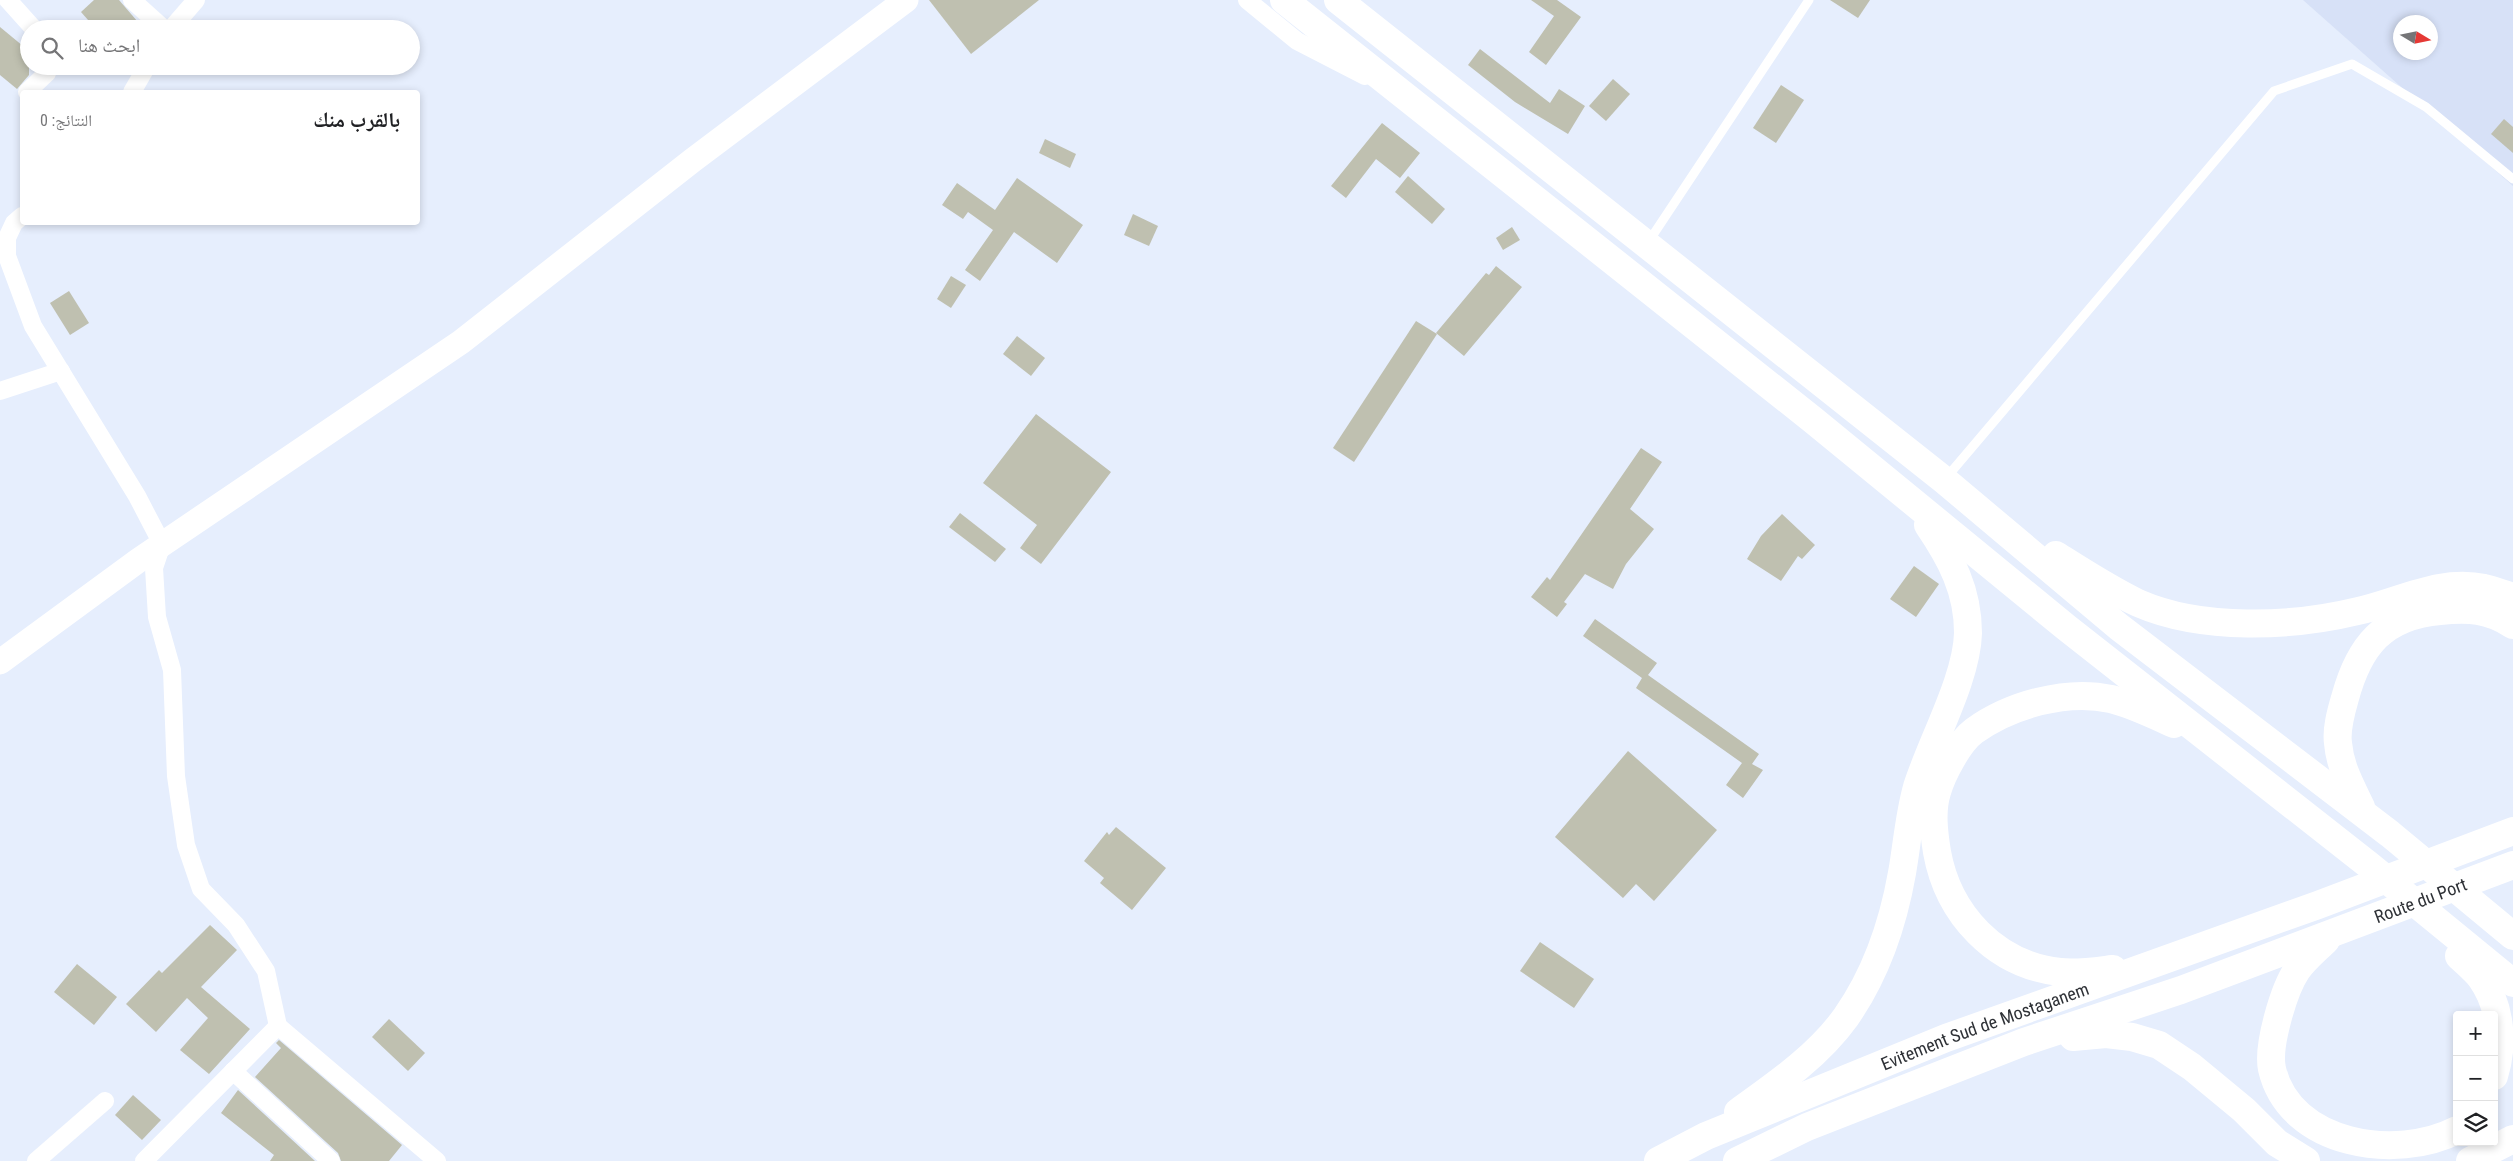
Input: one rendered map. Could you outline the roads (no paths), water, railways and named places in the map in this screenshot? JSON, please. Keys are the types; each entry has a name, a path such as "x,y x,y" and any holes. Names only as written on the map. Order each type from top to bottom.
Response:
{"highway":[{"path":"1284,0 1912,500 2067,628 2370,866 2513,983"},
{"path":"1338,0 1953,487 2119,626 2366,815 2513,936"},
{"path":"1953,487 2104,585 2140,604 2189,618 2240,624 2286,624 2324,619 2450,586 2483,587 2513,597"},
{"path":"1706,1136 1776,1084 1827,1039 1846,1016 1861,992 1875,965 1888,932 1902,873 1917,788 1950,704 1968,635 1966,602 1958,575 1948,554 1912,500"},
{"path":"2366,815 2343,772 2337,742 2340,714 2350,678 2368,643 2392,624 2430,611 2470,608 2502,618 2513,625"},
{"path":"2153,964 2092,971 2060,972 2024,962 2000,951 1982,937 1956,906 1940,870 1933,827 1936,793 1951,760 1973,732 2004,714 2045,700 2081,696 2111,699 2151,714 2213,743"},
{"path":"2472,845 2513,817"},
{"path":"2472,845 2513,831"},
{"name":"Evitement Sud de Mostaganem","path":"1658,1161 1706,1136 1946,1038 2318,905 2472,845"},
{"path":"2370,866 2481,978 2496,1008 2500,1034 2498,1064"},
{"name":"Route du Port","path":"2329,935 2505,867"},
{"path":"2329,935 2297,971 2280,1008 2274,1038 2272,1067 2281,1094 2299,1118 2324,1135 2351,1149 2381,1153 2415,1150 2445,1140 2453,1133"},
{"name":"Evitement Sud de Mostaganem","path":"1737,1161 1807,1126 2024,1042 2181,990 2329,935"},
{"path":"2024,1042 2106,1034 2132,1037 2158,1045 2192,1067 2244,1110 2277,1144 2306,1161"},
{"path":"2470,1161 2513,1139"}],"main road":[{"path":"0,662 162,544 461,342 693,160 906,0"}],"street":[{"path":"8,0 26,20"},
{"path":"132,0 154,20"},
{"path":"179,20 196,0"},
{"path":"1247,0 1297,41 1410,100"},
{"path":"29,90 45,75"},
{"path":"133,90 142,75"},
{"path":"20,218 14,223 7,238 6,256 33,326 137,496 162,544 154,568 157,616 172,670 176,776 186,845 202,889 236,925 266,971 278,1026 437,1161"},
{"path":"0,391 61,371"},
{"path":"151,1159 278,1026"},
{"path":"233,1071 331,1161"},
{"path":"36,1161 105,1101"}],"lane":[{"path":"1647,244 1809,0"},
{"path":"1953,487 2274,91 2352,64 2426,107 2513,179"}]}
